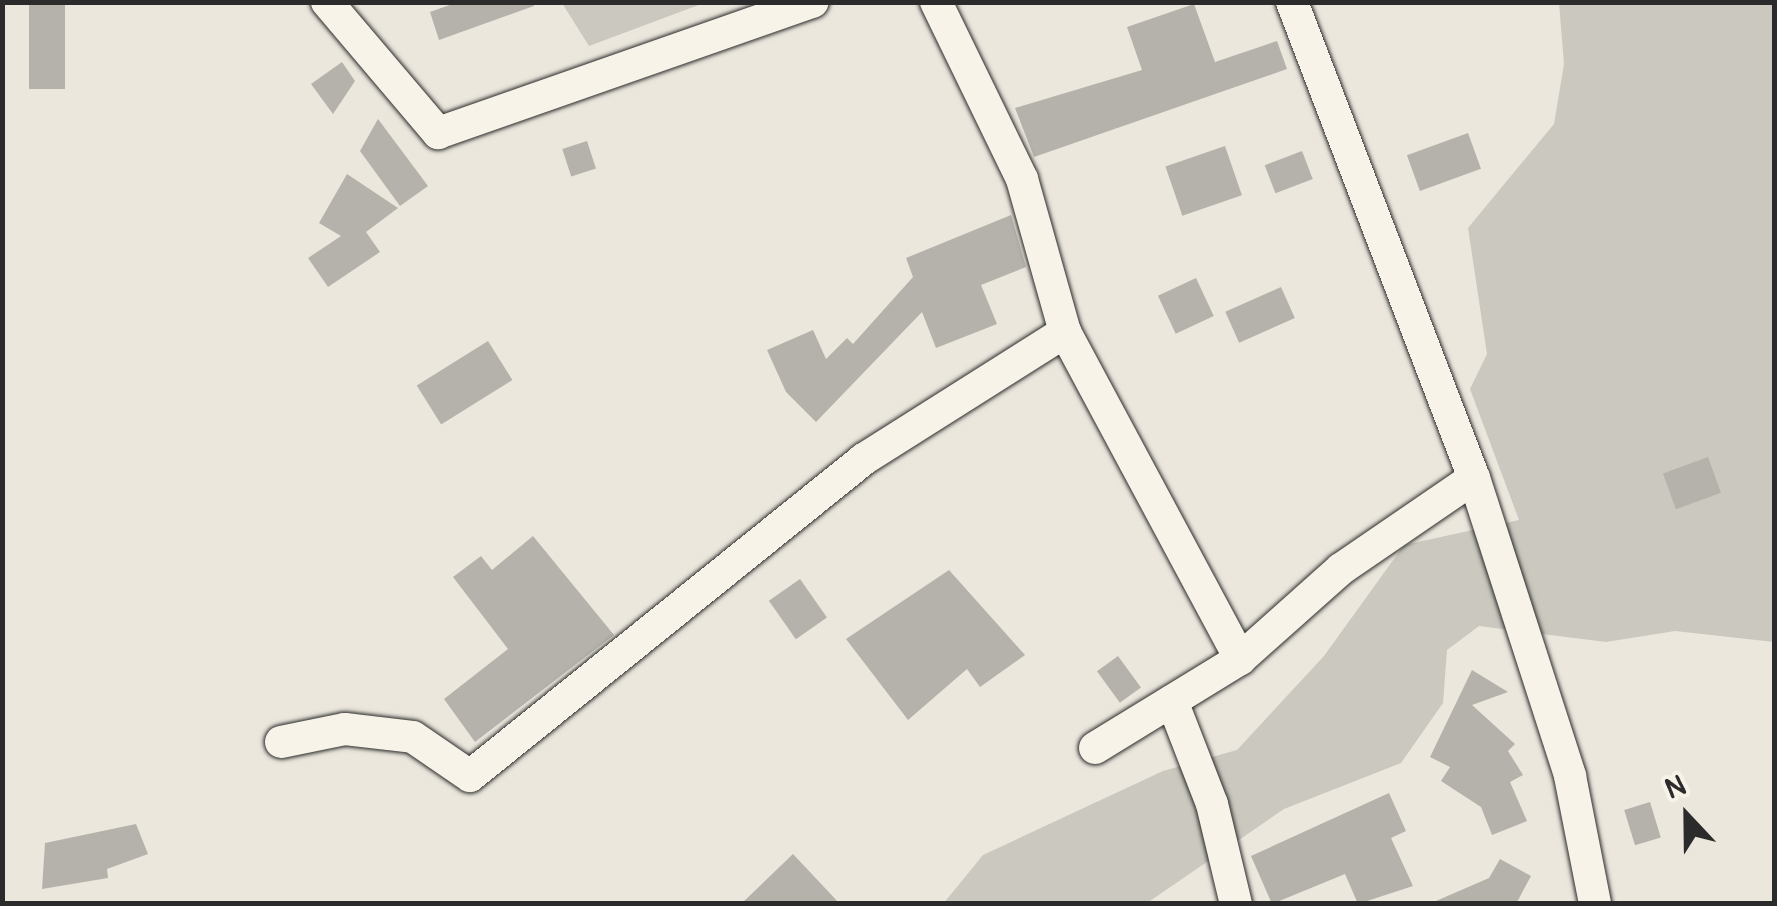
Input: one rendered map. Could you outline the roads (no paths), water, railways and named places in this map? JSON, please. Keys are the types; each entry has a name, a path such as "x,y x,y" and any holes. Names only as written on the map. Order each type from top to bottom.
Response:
{"street":[{"path":"327,2 438,133 813,2"},
{"path":"936,2 1022,179 1064,332 1240,659"},
{"path":"1292,2 1474,478 1570,776 1595,904"},
{"path":"281,742 344,730 413,737 470,776 864,459 1064,332"},
{"path":"1094,748 1240,659 1340,569 1474,478"},
{"path":"1172,701 1212,804 1236,904"}]}
